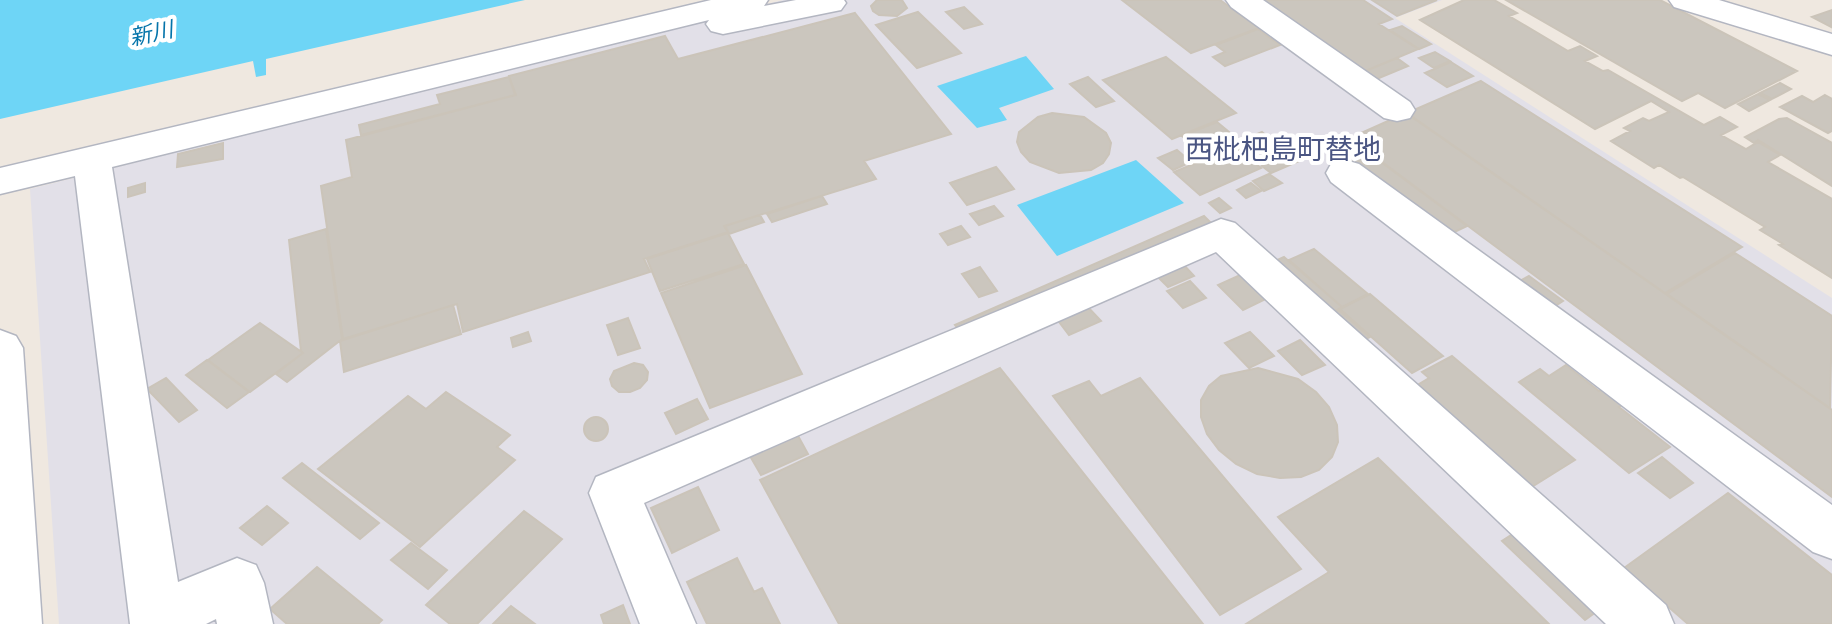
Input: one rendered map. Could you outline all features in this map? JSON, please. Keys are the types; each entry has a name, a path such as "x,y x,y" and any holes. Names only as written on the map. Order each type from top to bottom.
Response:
{"street":[{"path":"0,181 752,0"},
{"path":"1242,0 1397,110"},
{"path":"1685,0 1832,45"},
{"path":"677,18 711,27 830,3"},
{"path":"92,161 156,619 237,583 245,624"},
{"path":"1345,173 1832,535"},
{"path":"668,624 614,493 1221,233 1646,624"},
{"path":"0,348 14,624"}],"shaded area":[{"path":"783,0 1442,0 1395,18 1832,298 1832,624 59,624 30,189"}],"water":[{"name":"新川","path":"0,0 525,0 266,59 266,75 256,77 253,61 0,119"},
{"path":"1026,56 1054,89 999,108 1007,120 977,128 937,86"},
{"path":"1136,160 1184,203 1057,256 1017,205"}],"building":[{"path":"877,0 902,0 907,8 897,16 879,15 871,6"},
{"path":"1122,0 1220,0 1259,28 1191,53"},
{"path":"1258,0 1363,0 1392,19 1379,24 1418,49 1363,72"},
{"path":"1372,0 1437,0 1397,16"},
{"path":"1464,0 1494,0 1517,13 1509,16 1568,51 1580,46 1597,56 1585,61 1603,71 1608,70 1704,125 1720,117 1737,127 1721,135 1746,149 1758,142 1780,155 1768,162 1832,199 1832,278 1779,245 1783,244 1760,230 1765,227 1683,177 1659,165 1654,168 1611,141 1630,131 1624,128 1643,118 1649,121 1669,112 1651,101 1595,129 1420,20"},
{"path":"1506,0 1660,0 1797,71 1725,108 1698,93 1682,101"},
{"path":"964,7 982,24 964,29 946,12"},
{"path":"1832,10 1831,27 1812,17"},
{"path":"918,12 961,53 917,68 876,25"},
{"path":"855,13 951,134 864,161 876,179 724,226 728,232 644,259 650,272 463,332 457,304 343,339 321,186 352,177 346,140 516,95 509,76 665,36 678,59"},
{"path":"1402,26 1431,44 1419,49 1390,30"},
{"path":"1258,29 1280,45 1225,66 1213,57 1225,52 1216,45"},
{"path":"1435,52 1450,61 1434,68 1419,58"},
{"path":"1166,57 1236,113 1172,139 1103,80"},
{"path":"1397,58 1408,66 1374,80 1363,72"},
{"path":"1451,62 1473,76 1447,87 1425,73"},
{"path":"509,77 515,95 361,135 359,125 440,104 437,95"},
{"path":"1088,77 1114,101 1096,107 1070,84"},
{"path":"1481,81 1742,247 1665,293 1407,113"},
{"path":"1780,83 1791,89 1772,99 1760,93"},
{"path":"1758,94 1770,100 1749,111 1738,104"},
{"path":"1825,95 1832,99 1832,131 1828,133 1780,107 1802,96 1813,102"},
{"path":"1052,113 1084,117 1106,133 1111,143 1103,163 1091,170 1059,173 1030,162 1017,142 1019,132 1038,117"},
{"path":"1406,113 1832,410 1832,497 1350,138"},
{"path":"1787,118 1832,143 1832,186 1758,140 1754,143 1745,137"},
{"path":"1217,122 1229,132 1193,146 1182,136"},
{"path":"1262,132 1272,140 1253,148 1243,140"},
{"path":"1350,139 1467,226 1448,235 1333,146"},
{"path":"223,143 223,159 177,167 178,154"},
{"path":"1216,144 1225,151 1235,147 1261,168 1200,195 1174,172 1196,163 1188,156"},
{"path":"1177,150 1191,162 1173,170 1158,158"},
{"path":"1295,151 1304,159 1271,173 1262,166"},
{"path":"996,167 1014,189 967,205 950,183"},
{"path":"1269,174 1282,183 1264,191 1253,181"},
{"path":"145,183 145,192 128,197 128,188"},
{"path":"1251,183 1261,191 1246,198 1237,190"},
{"path":"822,196 827,204 772,222 767,214"},
{"path":"1219,198 1231,208 1220,213 1209,203"},
{"path":"994,206 1003,216 979,225 970,214"},
{"path":"760,215 764,222 729,234 725,226"},
{"path":"1204,216 1213,225 964,336 955,325"},
{"path":"961,226 970,237 948,245 940,234"},
{"path":"326,229 342,339 287,382 276,374 303,353 289,240"},
{"path":"728,233 744,264 660,291 647,259"},
{"path":"1314,249 1368,294 1342,307 1289,260"},
{"path":"1735,253 1832,316 1830,408 1667,294"},
{"path":"1284,257 1342,307 1328,315 1271,263"},
{"path":"1180,261 1194,276 1168,287 1153,272"},
{"path":"746,265 802,374 710,408 661,293"},
{"path":"980,267 997,291 979,297 962,274"},
{"path":"1247,272 1272,296 1243,310 1218,285"},
{"path":"1529,276 1563,301 1552,308 1518,282"},
{"path":"1190,281 1206,298 1183,308 1167,291"},
{"path":"1370,294 1443,356 1412,373 1340,309"},
{"path":"1083,302 1101,321 1069,335 1053,314"},
{"path":"453,305 461,334 344,372 340,341"},
{"path":"1339,310 1370,337 1359,342 1329,315"},
{"path":"628,318 640,348 618,355 607,325"},
{"path":"260,323 303,353 250,392 208,360"},
{"path":"528,332 531,341 513,347 511,338"},
{"path":"1250,332 1274,356 1249,368 1225,343"},
{"path":"1300,340 1325,365 1302,375 1278,351"},
{"path":"1452,356 1575,460 1530,488 1416,386 1429,378 1422,372"},
{"path":"207,360 249,392 227,408 186,375"},
{"path":"634,363 643,365 648,372 647,380 640,388 619,392 610,379 614,371"},
{"path":"1566,365 1599,391 1607,386 1627,402 1619,407 1670,447 1629,473 1519,382 1540,369 1549,376"},
{"path":"1000,368 1203,624 839,624 760,480"},
{"path":"1258,368 1298,379 1316,392 1329,407 1337,425 1338,442 1332,457 1319,470 1301,477 1280,478 1257,474 1236,464 1219,450 1207,434 1201,417 1201,400 1209,386 1221,376"},
{"path":"166,378 197,410 179,422 147,389"},
{"path":"1140,378 1301,569 1220,615 1053,396 1089,381 1101,396"},
{"path":"446,392 510,435 497,447 515,460 420,547 318,469 408,396 426,409"},
{"path":"697,399 708,419 676,434 665,413"},
{"path":"596,417 607,424 608,429 601,440 596,441 585,434 584,429 591,418"},
{"path":"797,434 808,454 761,475 750,456"},
{"path":"1662,457 1693,483 1670,498 1638,473"},
{"path":"1378,458 1549,624 1246,624 1329,572 1278,517"},
{"path":"302,463 379,523 360,539 283,478"},
{"path":"698,487 719,530 672,553 651,508"},
{"path":"1728,493 1832,575 1832,624 1688,624 1624,568"},
{"path":"267,506 288,523 262,545 240,528"},
{"path":"524,511 562,539 477,624 450,624 426,605"},
{"path":"1519,530 1603,607 1585,620 1502,541"},
{"path":"411,543 447,570 428,589 391,560"},
{"path":"737,558 754,592 762,588 780,624 707,624 687,582"},
{"path":"317,567 382,620 378,624 287,624 270,609"},
{"path":"623,605 630,624 604,624 601,615"},
{"path":"511,606 535,624 493,624"}],"district":[{"name":"西枇杷島町替地","path":"1283,149"}]}
